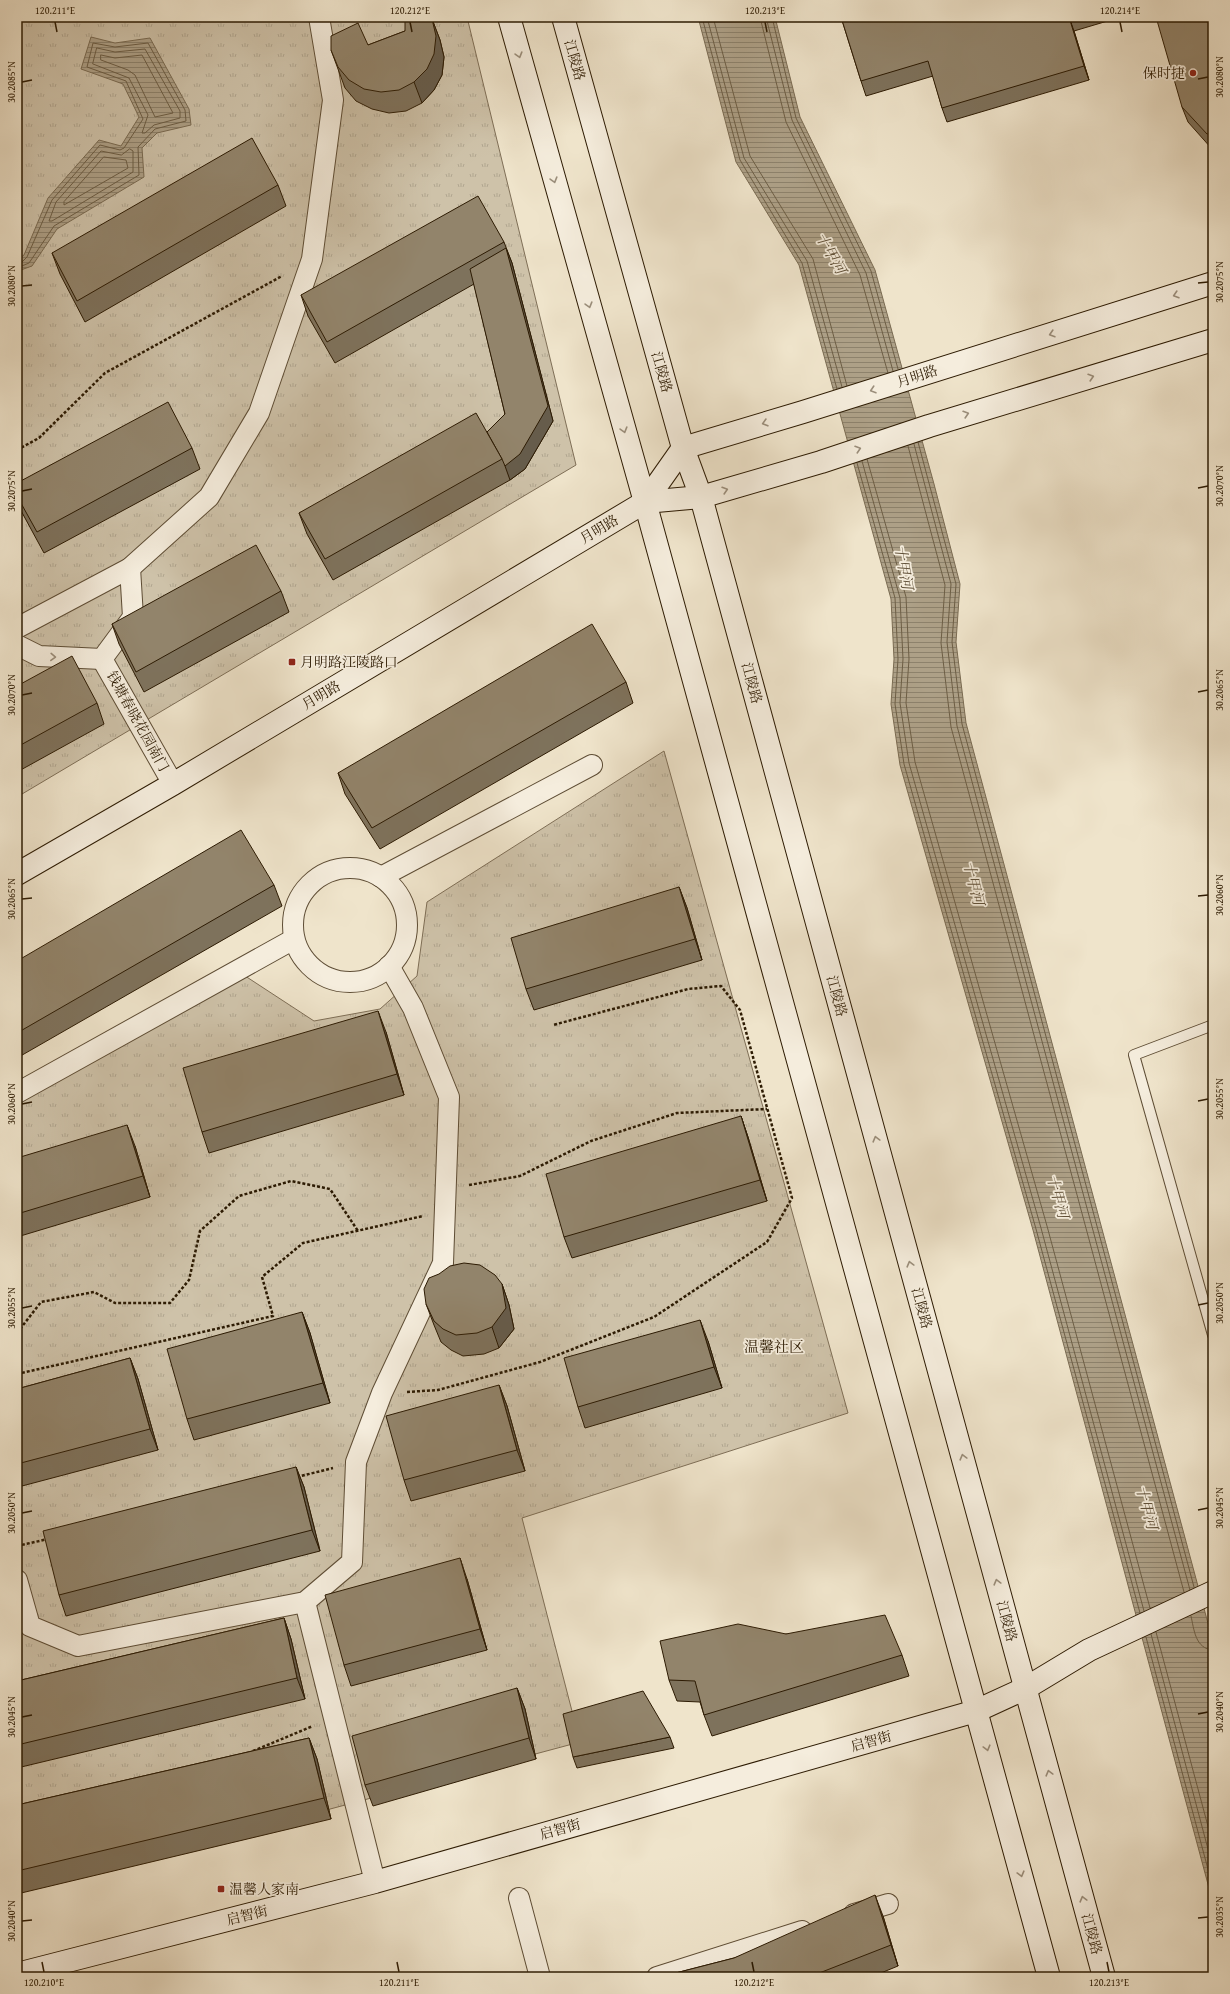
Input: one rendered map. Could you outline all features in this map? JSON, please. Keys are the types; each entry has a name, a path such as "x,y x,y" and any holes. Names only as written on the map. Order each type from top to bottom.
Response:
{"main road":[{"path":"509,17 645,502 1049,1977"},
{"name":"江陵路","path":"563,17 683,448 701,497 1104,1977"},
{"name":"月明路","path":"17,874 173,784 645,502 683,448 803,412 1213,283"},
{"name":"月明路","path":"645,502 701,497 821,462 929,426 1213,340"},
{"name":"启智街","path":"17,1974 375,1882 976,1710 1026,1688 1089,1650 1213,1592"}],"street":[{"path":"17,628 130,568 209,497 259,413 312,260 333,100 319,17"},
{"name":"钱塘春晓花园南门","path":"102,658 133,617 130,568"},
{"name":"钱塘春晓花园南门","path":"17,645 39,656 102,658"},
{"name":"钱塘春晓花园南门","path":"102,658 173,784"},
{"path":"381,878 592,765"},
{"path":"344,868 363,870 381,878 394,889 403,904 407,920 406,937 400,953 389,966 375,976 359,982 342,982 311,968 300,954 294,939 293,919 298,901 309,885 325,874 344,868"},
{"path":"17,1093 294,939"},
{"path":"17,1580 30,1626 78,1646 305,1602 352,1562 356,1462 382,1393 443,1263 448,1097 413,1008 389,966"},
{"path":"305,1602 375,1882"},
{"path":"520,1898 541,1976"},
{"path":"657,1977 888,1904"}],"lane":[{"path":"1213,1025 1134,1055 1213,1335"}],"path":[{"path":"17,450 39,438 105,373 312,260"},
{"path":"382,1393 438,1390 540,1362 654,1317 767,1242 792,1198 740,1010 721,986 688,989 553,1025"},
{"path":"446,1189 520,1176 591,1141 677,1113 767,1109"},
{"path":"17,1332 41,1302 94,1292 115,1303 170,1303 189,1280 200,1231 239,1196 291,1181 330,1189 358,1231"},
{"path":"17,1374 273,1316 262,1277 303,1243 445,1211"},
{"path":"294,1478 356,1462"},
{"path":"17,1546 56,1537"},
{"path":"248,1754 334,1717"}],"green space":[{"path":"17,17 467,17 576,465 17,797"},
{"path":"664,751 848,1413 522,1518 580,1742 17,1893 17,1093 236,970 314,1021 380,1009 417,976 427,902"}],"water":[{"name":"十甲河","path":"698,17 775,17 800,117 875,270 934,484 960,584 956,642 966,723 1213,1642 1213,1903 1033,1230 900,765 891,704 894,659 891,599 799,265 736,162"},
{"path":"91,37 115,43 150,38 189,109 191,125 157,133 142,148 144,177 57,229 32,266 18,271 17,275 17,260 24,255 48,198 99,140 121,146 139,117 123,84 81,69"}],"building":[{"path":"405,17 431,17 432,19 436,36 434,54 427,69 414,82 399,90 381,92 364,89 349,80 338,67 331,50 331,36 358,23 368,45 405,31"},
{"path":"841,17 1069,17 1084,66 942,108 928,61 861,81"},
{"name":"保时捷","path":"1156,17 1213,17 1213,134 1207,134 1182,107"},
{"path":"252,138 278,185 77,301 52,253"},
{"path":"478,196 504,242 327,342 301,295"},
{"path":"506,248 548,406 520,454 505,466 487,432 505,414 470,269"},
{"path":"168,402 192,448 37,532 17,496 17,483"},
{"path":"476,413 502,459 325,559 299,513"},
{"path":"256,545 281,591 136,672 112,624"},
{"path":"592,624 626,682 372,828 338,773"},
{"path":"72,656 97,703 17,747 17,686"},
{"path":"241,830 274,885 17,1033 17,961"},
{"path":"679,887 695,939 526,989 511,938"},
{"path":"378,1011 397,1074 202,1132 183,1068"},
{"path":"741,1116 760,1180 564,1237 546,1174"},
{"path":"127,1125 143,1176 17,1214 17,1158"},
{"path":"464,1263 480,1265 495,1275 502,1284 506,1308 492,1327 477,1333 456,1335 443,1329 434,1321 426,1304 424,1289 429,1278 439,1274 450,1266"},
{"path":"302,1312 323,1383 187,1419 167,1349"},
{"path":"700,1320 714,1367 578,1407 564,1358"},
{"path":"130,1358 150,1429 17,1464 17,1389"},
{"path":"499,1385 517,1450 404,1480 386,1416"},
{"path":"296,1467 312,1530 59,1595 43,1531"},
{"path":"460,1558 480,1629 344,1665 325,1595"},
{"path":"885,1615 902,1655 704,1715 695,1681 669,1680 660,1641 738,1624 786,1634"},
{"path":"284,1618 297,1678 17,1745 17,1681"},
{"path":"517,1688 529,1738 365,1785 352,1736"},
{"path":"643,1691 670,1737 573,1757 563,1714"},
{"path":"309,1738 324,1798 17,1871 17,1805"},
{"path":"875,1895 891,1945 809,1977 660,1977 734,1958"}],"place":[{"name":"保时捷","path":"1193,73"},
{"name":"月明路江陵路口","path":"292,662"},
{"name":"温馨人家南","path":"221,1889"}],"district":[{"name":"温馨社区","path":"774,1346"}]}
